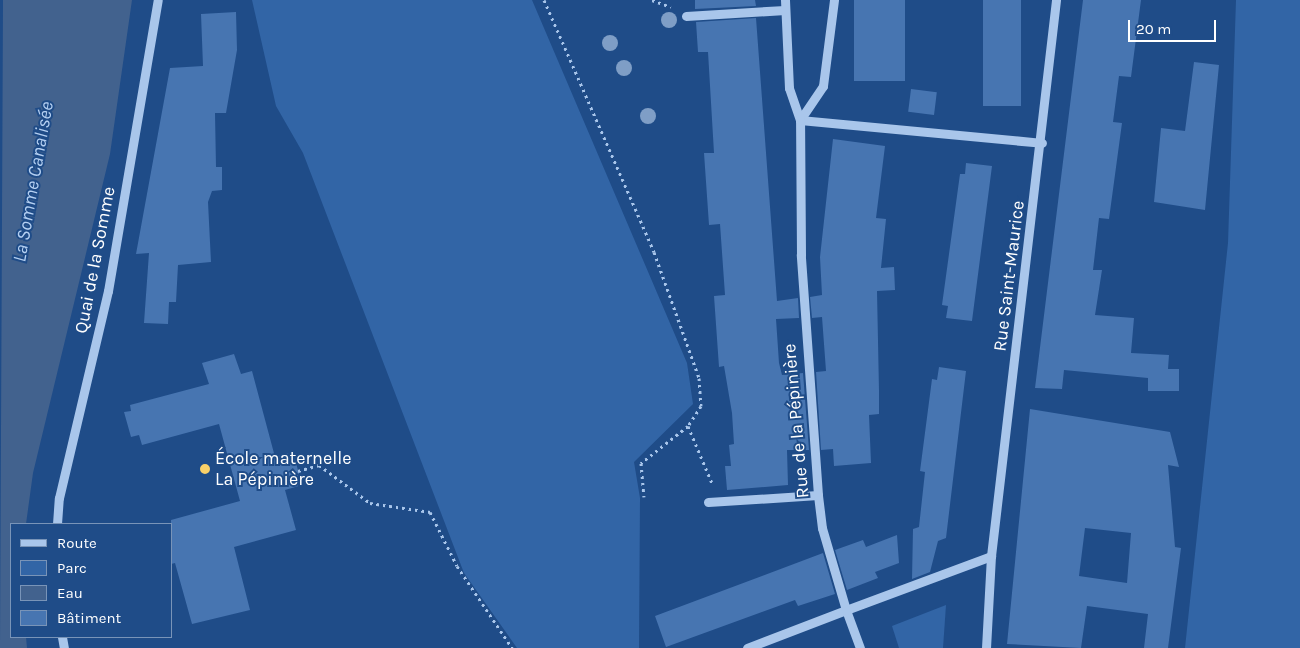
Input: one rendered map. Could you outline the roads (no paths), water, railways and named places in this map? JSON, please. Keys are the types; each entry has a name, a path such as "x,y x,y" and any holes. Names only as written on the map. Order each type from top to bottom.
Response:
{"street":[{"name":"Quai de la Somme","path":"57,523 108,291 158,0"},
{"name":"Rue de la Pépinière","path":"785,0 788,88 800,120 801,255 818,495 822,528 846,610"},
{"path":"834,0 823,86 800,120 1042,143"},
{"name":"Rue Saint-Maurice","path":"986,648 991,556 1042,143 1056,0"},
{"path":"686,16 785,10"},
{"path":"708,502 818,495"},
{"path":"747,648 991,556"},
{"path":"846,610 860,648"}],"water":[{"name":"La Somme Canalisée","path":"3,0 132,0 110,154 33,473 26,523 10,523 10,638 26,638 27,648 0,648"}],"place":[{"name":"École maternelle La Pépinière","path":"205,469"}]}
